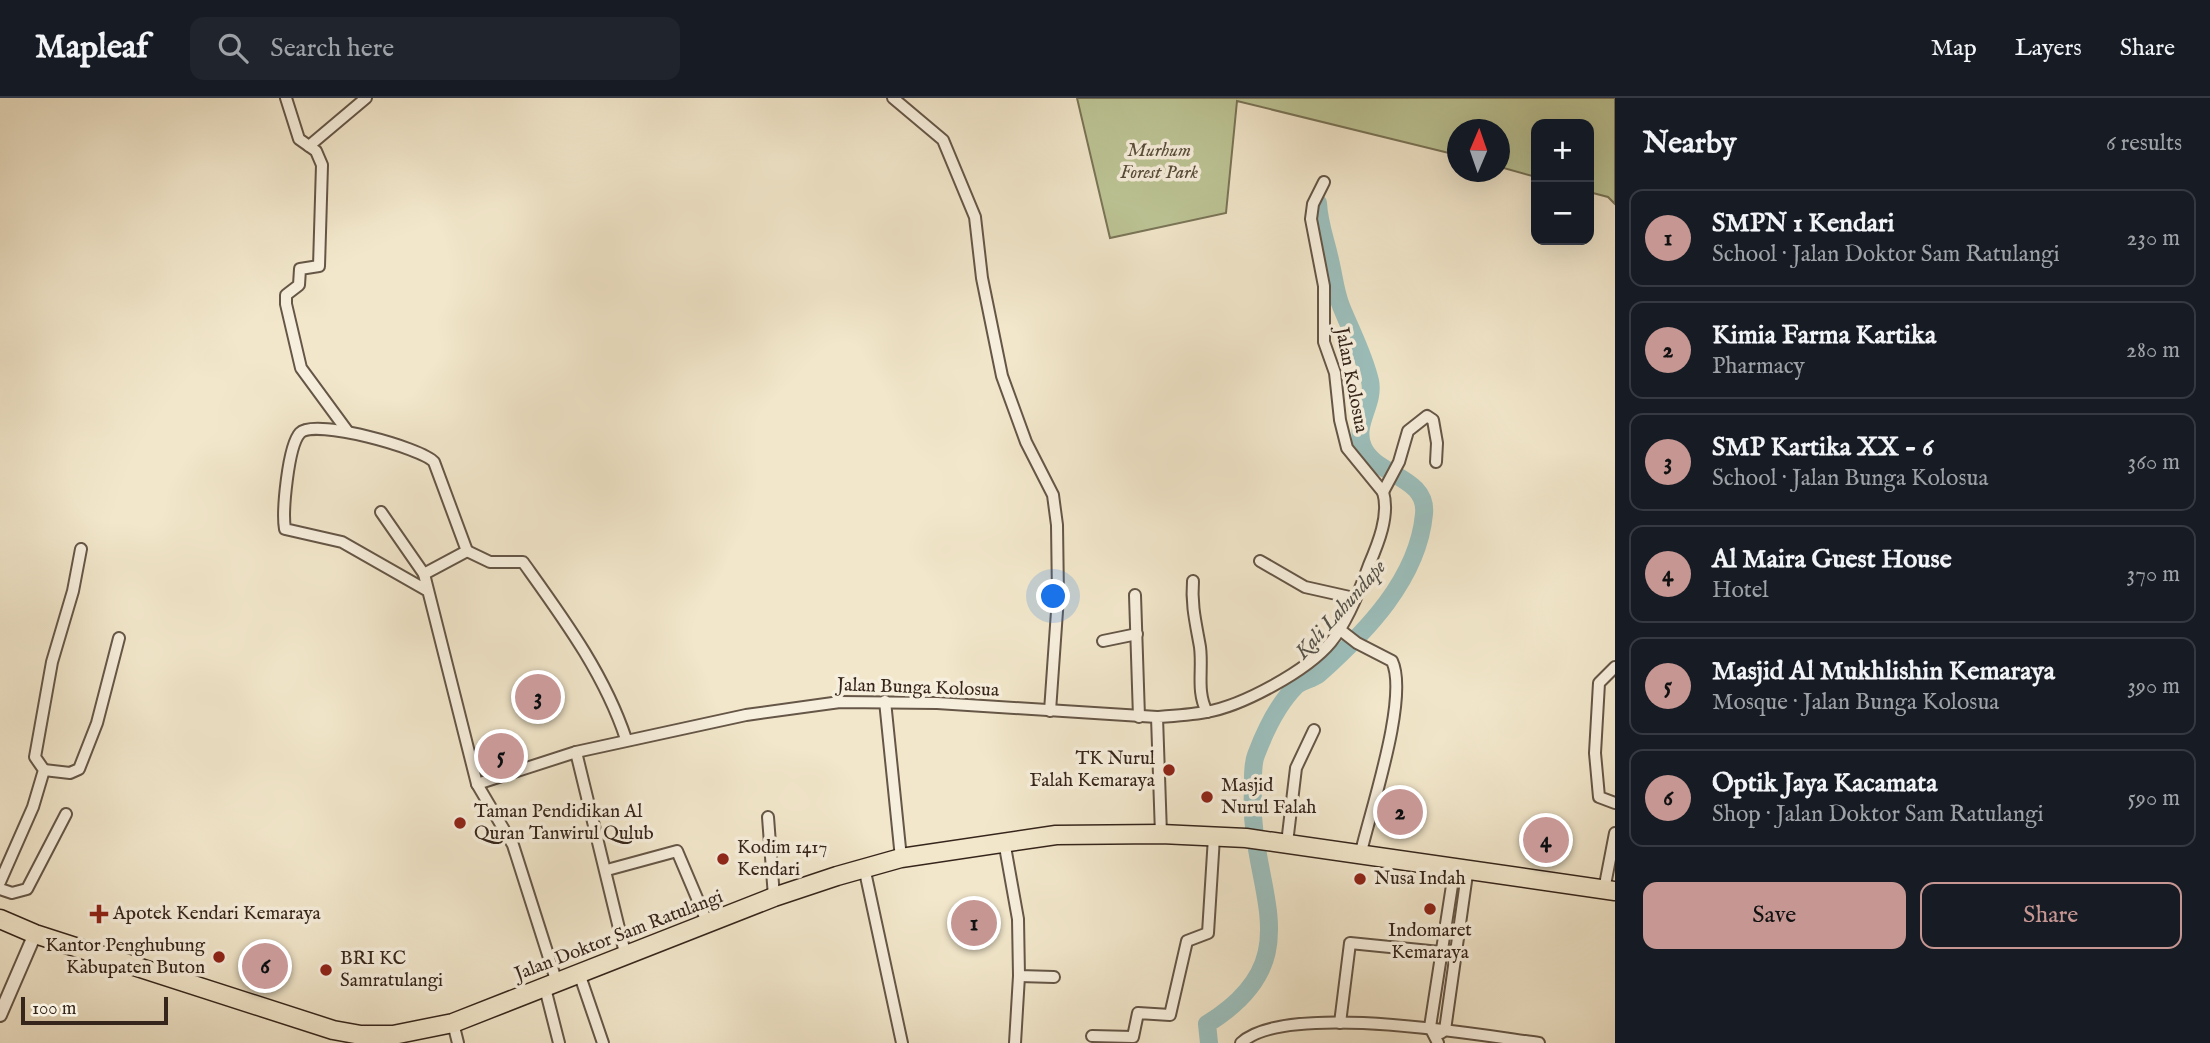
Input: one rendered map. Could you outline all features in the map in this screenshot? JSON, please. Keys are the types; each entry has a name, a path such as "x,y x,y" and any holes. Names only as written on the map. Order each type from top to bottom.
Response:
{"highway":[{"name":"Jalan Doktor Sam Ratulangi","path":"0,919 34,934 332,1030 361,1035 393,1035 453,1023 774,897 864,867 1004,841 1056,835 1161,834 1246,838 1361,852 1610,890"}],"street":[{"path":"286,98 297,134 316,151 322,165 320,266 300,269 299,285 286,295 286,303 301,368 348,432"},
{"path":"309,146 366,98"},
{"path":"893,98 943,140 975,217 982,278 1002,376 1026,442 1053,495 1058,533 1058,597 1050,711"},
{"name":"Jalan Kolosua","path":"1324,182 1313,204 1311,219 1324,286 1324,342 1335,373 1340,420 1348,448 1383,492"},
{"path":"1383,492 1399,462 1409,428 1427,416 1433,420 1437,431 1436,462"},
{"path":"428,591 342,542 285,529 285,495 299,434 308,429 348,432 430,457 467,551 490,562 523,562 568,626 610,696 626,739"},
{"name":"Jalan Bunga Kolosua","path":"477,784 626,739 793,706 885,701 1139,717 1207,712 1244,699 1293,672 1347,636 1354,598 1381,530 1385,511 1383,492"},
{"path":"381,512 424,574 477,784 513,845 551,985 559,1043"},
{"path":"81,549 73,591 52,662 35,757 44,770 70,773 79,769 97,723 119,638"},
{"path":"424,574 467,551"},
{"path":"1261,561 1305,587 1354,598"},
{"path":"1193,581 1193,614 1200,655 1201,696 1207,712"},
{"path":"1135,595 1139,717"},
{"path":"1104,641 1137,634"},
{"path":"1347,636 1392,661 1399,685 1391,736 1361,852"},
{"path":"1615,667 1599,683 1594,753 1599,797 1615,803"},
{"path":"885,701 901,858"},
{"path":"1157,717 1161,834"},
{"path":"1287,843 1296,768 1314,730"},
{"path":"576,752 607,870 626,957"},
{"path":"0,882 33,807 44,770"},
{"path":"0,889 12,893 27,889 65,814"},
{"path":"768,817 774,897"},
{"path":"1610,890 1615,834"},
{"path":"1092,1036 1133,1037 1138,1013 1170,1015 1187,941 1208,933 1214,836"},
{"path":"1004,841 1018,919 1019,976 1015,1043"},
{"path":"607,870 677,850 708,924"},
{"path":"864,867 902,1043"},
{"path":"1435,1037 1440,952 1462,867"},
{"path":"1435,1037 1462,867"},
{"path":"0,1015 34,934"},
{"path":"1340,1023 1350,943 1440,952"},
{"path":"579,973 603,1043"},
{"path":"1019,976 1054,977"},
{"path":"1241,1043 1264,1030 1365,1022 1435,1037 1539,1043"},
{"path":"453,1023 458,1043"}],"green space":[{"name":"Murhum Forest Park","path":"1077,98 1615,98 1615,204 1608,197 1594,193 1594,119 1531,119 1531,176 1510,170 1510,119 1447,119 1447,153 1237,101 1226,213 1110,238"}],"waterway":[{"name":"Kali Lahundape","path":"1209,1043 1207,1024 1240,999 1259,973 1268,946 1269,918 1254,826 1253,768 1260,746 1289,693 1298,684 1319,674 1337,658 1387,603 1412,561 1424,514 1423,501 1418,492 1369,457 1363,447 1361,430 1370,398 1370,381 1337,295 1318,203"}],"place":[{"name":"SMP Kartika XX - 6","path":"538,697"},
{"name":"Masjid Al Mukhlishin Kemaraya","path":"501,756"},
{"name":"TK Nurul Falah Kemaraya","path":"1169,770"},
{"name":"Masjid Nurul Falah","path":"1207,797"},
{"name":"Kimia Farma Kartika","path":"1400,812"},
{"name":"Taman Pendidikan Al Quran Tanwirul Qulub","path":"460,823"},
{"name":"Al Maira Guest House","path":"1546,840"},
{"name":"Kodim 1417 Kendari","path":"723,859"},
{"name":"Nusa Indah","path":"1360,879"},
{"name":"Indomaret Kemaraya","path":"1430,909"},
{"name":"Apotek Kendari Kemaraya","path":"99,914"},
{"name":"SMPN 1 Kendari","path":"974,923"},
{"name":"Kantor Penghubung Kabupaten Buton","path":"219,957"},
{"name":"Optik Jaya Kacamata","path":"265,966"},
{"name":"BRI KC Samratulangi","path":"326,970"}]}
